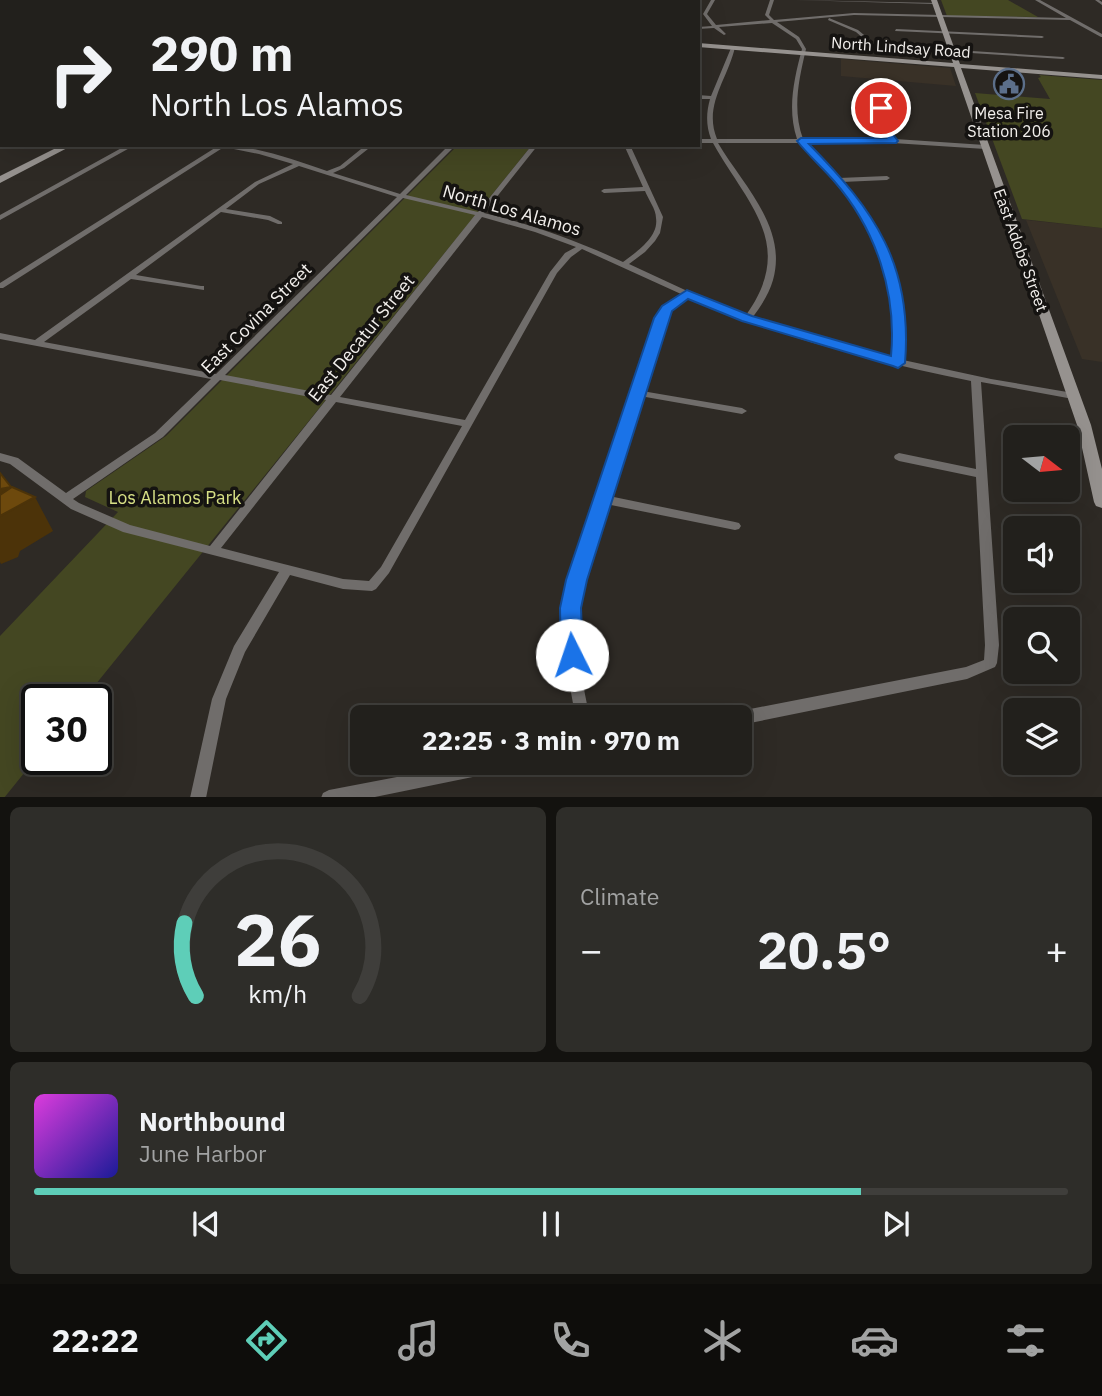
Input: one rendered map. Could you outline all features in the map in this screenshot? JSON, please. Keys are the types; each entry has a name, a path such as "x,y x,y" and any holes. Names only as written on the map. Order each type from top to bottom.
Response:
{"street":[{"path":"713,0 705,14 724,34"},
{"path":"772,0 767,15 802,41 803,53 793,114 801,141 839,180 866,214 885,254 900,314 898,363"},
{"path":"797,0 934,1"},
{"path":"1037,0 1102,37"},
{"path":"1097,0 1102,4"},
{"name":"East Adobe Street","path":"934,1 1073,396 1089,444 1102,502"},
{"path":"700,28 854,14 1070,19"},
{"path":"825,17 856,31 873,44"},
{"path":"896,30 1042,37"},
{"name":"North Lindsay Road","path":"700,45 1102,76"},
{"path":"733,48 713,99 710,127 714,141 757,203 768,232 771,281 760,304 747,318"},
{"path":"926,49 1063,58"},
{"path":"880,93 883,124 893,141"},
{"path":"700,97 713,99"},
{"path":"700,141 893,141 985,147"},
{"path":"0,180 64,147"},
{"path":"0,218 128,147"},
{"path":"0,286 219,147"},
{"name":"North Los Alamos","path":"234,147 270,153 402,196 536,229 582,246 747,318 898,363 1073,396"},
{"path":"328,173 349,162 368,147"},
{"name":"East Covina Street","path":"67,498 159,435 451,147"},
{"name":"East Decatur Street","path":"212,551 533,147"},
{"path":"623,265 643,251 659,228 659,211 628,147"},
{"path":"37,343 219,210 263,180 300,163"},
{"path":"839,180 887,178"},
{"path":"604,191 648,189"},
{"path":"219,210 270,218 280,223"},
{"path":"0,457 14,461 94,516 127,529 287,570 357,586 372,586 385,569 554,272 568,255 582,246"},
{"path":"129,276 201,288"},
{"path":"581,705 570,637 570,608 661,318 667,309 687,294"},
{"path":"0,336 468,424"},
{"path":"752,716 967,673 990,663 992,645 976,379"},
{"path":"637,393 742,411"},
{"path":"899,457 982,474"},
{"path":"603,499 735,526"},
{"path":"198,797 219,699 239,650 287,570"},
{"path":"328,797 444,775"}],"shaded area":[{"path":"841,59 950,68 956,86 841,76"},
{"path":"1026,220 1102,228 1102,362 1082,359"}],"green space":[{"path":"941,0 1008,0 1038,17 947,16"},
{"path":"1039,75 1102,80 1102,228 1022,219 975,93 1050,99 1038,78 1041,77"},
{"name":"Los Alamos Park","path":"456,147 530,147 96,684 21,684 23,775 5,797 0,797 0,636 118,512 85,497 86,491 166,436"}],"building":[{"path":"0,473 11,487 0,489"},
{"path":"12,487 35,497 0,516 0,495"}],"place":[{"name":"Mesa Fire Station 206","path":"1009,84"}],"route":[{"path":"572,655 570,608 576,580 661,318 674,302 687,294 811,339 898,363 901,331 898,299 875,230 839,180 801,141 893,141 884,130 881,108"}]}
